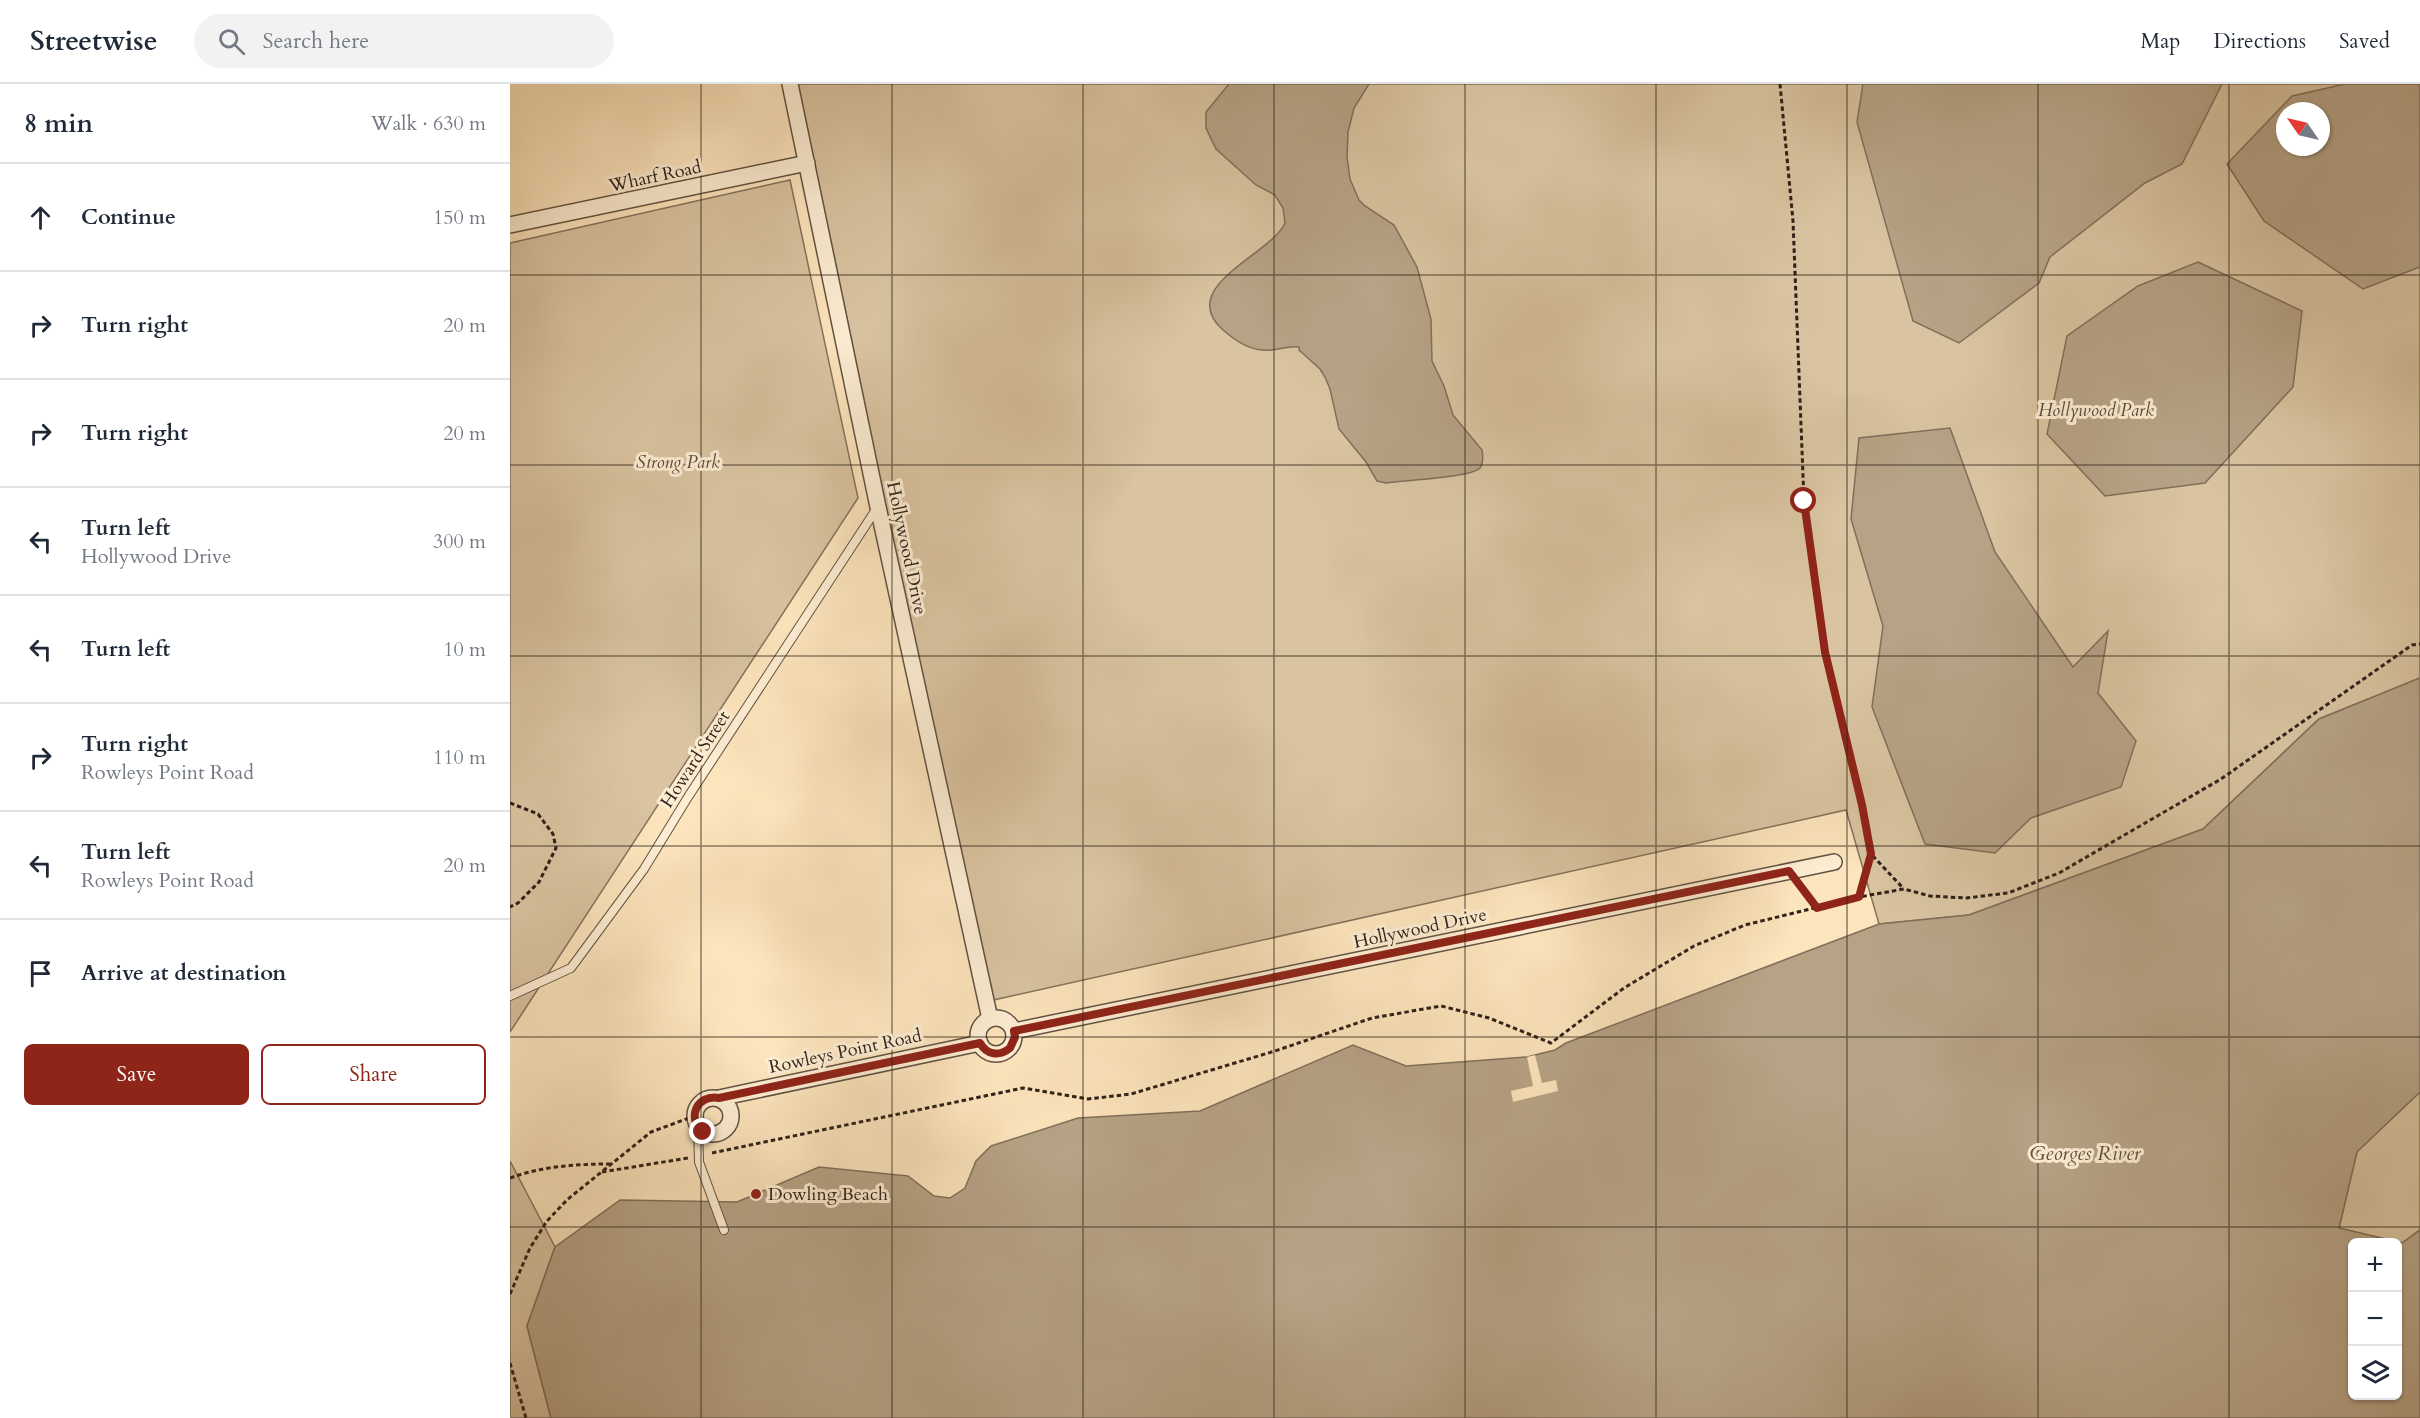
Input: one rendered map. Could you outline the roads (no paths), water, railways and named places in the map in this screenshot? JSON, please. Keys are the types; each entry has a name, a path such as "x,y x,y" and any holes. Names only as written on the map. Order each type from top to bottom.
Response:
{"street":[{"name":"Hollywood Drive","path":"790,84 878,507 990,1019"},
{"name":"Wharf Road","path":"510,225 807,163"},
{"name":"Hollywood Drive","path":"1014,1031 1834,862"},
{"path":"1002,1018 1014,1031 1015,1037 1010,1048 999,1054 988,1052 980,1043 979,1031 990,1019 1002,1018"},
{"name":"Rowleys Point Road","path":"696,1122 697,1105 707,1098 719,1098 980,1043"},
{"path":"696,1122 703,1132 715,1134 726,1129 729,1124 730,1111 719,1098"}],"lane":[{"name":"Howard Street","path":"510,996 571,968 644,869 688,797 878,507"},
{"path":"696,1122 698,1156 724,1230"}],"water":[{"path":"1229,84 1369,84 1354,108 1348,132 1347,157 1350,179 1359,200 1394,225 1417,267 1431,319 1432,361 1444,386 1453,415 1482,450 1483,462 1480,468 1450,476 1386,483 1377,481 1366,462 1339,429 1325,377 1320,369 1299,350 1299,347 1267,350 1251,348 1226,333 1211,313 1211,299 1218,285 1277,235 1285,223 1283,208 1275,195 1256,185 1216,149 1206,128 1206,112"},
{"path":"1863,84 2222,84 2182,164 2145,183 2050,257 2039,283 1959,343 1913,321 1857,122"},
{"path":"2345,84 2420,84 2420,267 2363,289 2264,221 2227,164 2276,113 2276,156 2330,156 2330,102 2286,102 2292,96"},
{"path":"2198,262 2302,311 2293,387 2205,483 2105,496 2047,434 2067,336 2138,286"},
{"path":"1950,428 1995,552 2073,667 2108,631 2098,693 2136,741 2121,787 2031,818 1995,853 1925,844 1872,707 1883,626 1851,519 1859,438"},
{"name":"Georges River","path":"2420,678 2420,1092 2357,1152 2339,1228 2381,1238 2348,1238 2348,1400 2402,1400 2402,1243 2420,1230 2420,1418 551,1418 527,1326 555,1247 620,1200 737,1202 819,1167 908,1176 934,1196 950,1198 965,1188 976,1161 991,1146 1078,1118 1200,1111 1353,1045 1406,1066 1527,1057 1555,1050 1566,1043 1879,924 1969,915 2203,829 2319,719"}],"place":[{"name":"Dowling Beach","path":"756,1194"}],"park label":[{"name":"Hollywood Park","path":"2096,410"},
{"name":"Strong Park","path":"678,462"}]}
